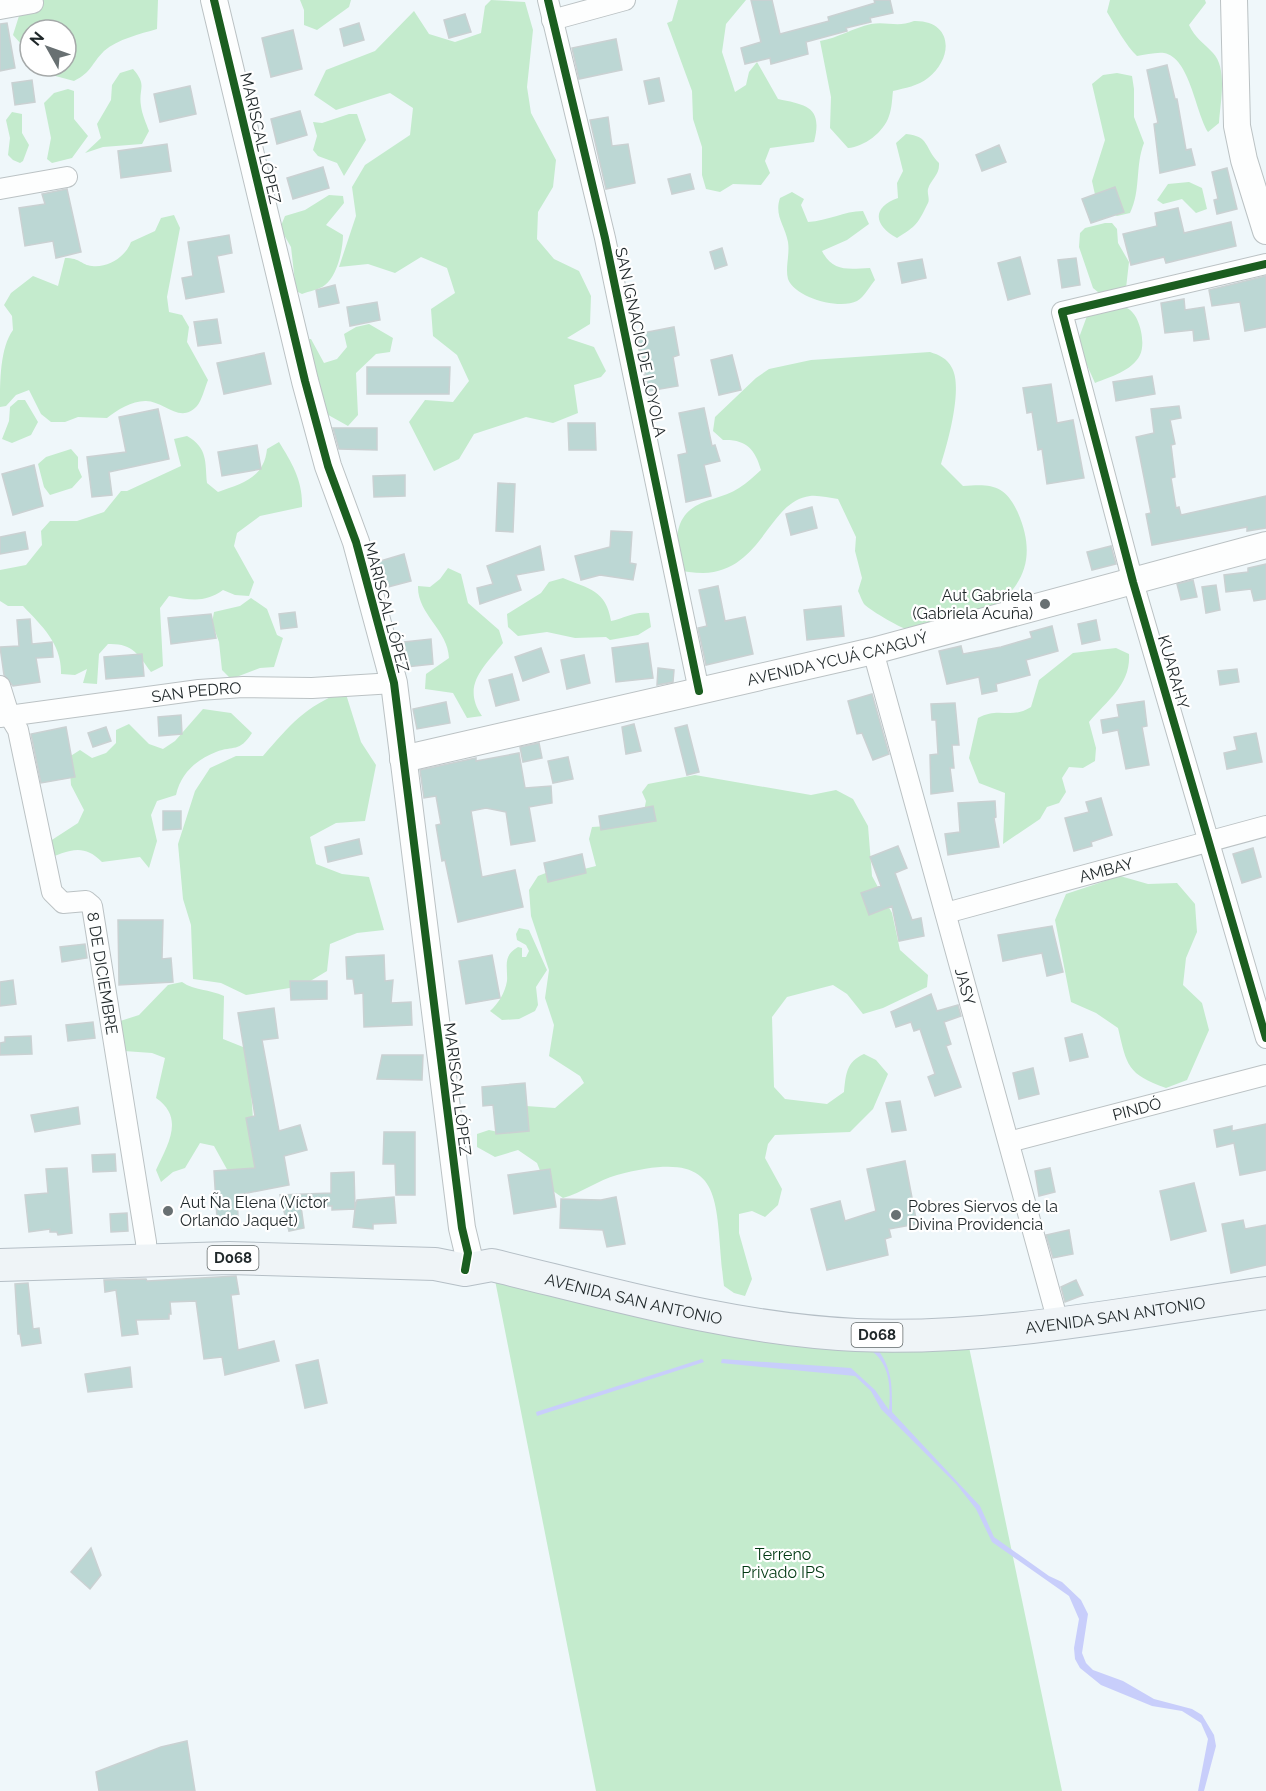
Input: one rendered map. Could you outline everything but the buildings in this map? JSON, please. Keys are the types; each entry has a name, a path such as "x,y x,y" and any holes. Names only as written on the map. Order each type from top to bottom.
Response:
{"main road":[{"name":"AVENIDA SAN ANTONIO","path":"0,1244 229,1258 435,1264 475,1262 695,1315 855,1335 951,1335 1266,1293"},
{"name":"AVENIDA SAN ANTONIO","path":"0,1265 147,1252"}],"street":[{"name":"MARISCAL LÓPEZ","path":"214,0 308,391 328,466 356,542 394,683 462,1228 475,1262"},
{"name":"SAN IGNACIO DE LOYOLA","path":"548,0 605,238 699,691"},
{"path":"552,20 625,0"},
{"path":"1234,0 1237,126 1244,160 1266,231"},
{"path":"0,9 33,3"},
{"path":"0,189 67,177"},
{"name":"KUARAHY","path":"1266,264 1062,312 1133,582 1266,1038"},
{"name":"AVENIDA YCUÁ CA'AGUÝ","path":"403,759 873,651 1266,544"},
{"name":"JASY","path":"873,651 1058,1322"},
{"name":"SAN PEDRO","path":"4,716 199,690 243,687 312,688 394,683"},
{"name":"8 DE DICIEMBRE","path":"0,686 4,716 18,730 52,892 63,903 86,901 92,906 147,1252"},
{"name":"AMBAY","path":"946,913 1266,826"},
{"name":"PINDÓ","path":"1009,1142 1266,1075"}],"green space":[{"path":"24,0 158,0 157,29 116,43 104,51 88,71 74,81 63,78 78,78 78,18 18,18"},
{"path":"300,0 351,0 349,7 317,30 304,25 304,10"},
{"path":"491,0 525,2 533,30 527,87 531,113 556,160 553,187 538,212 537,239 554,259 579,271 591,296 590,324 567,338 594,347 606,371 601,377 574,385 578,413 553,423 526,417 474,434 459,459 434,471 409,422 425,400 453,402 469,381 457,355 433,336 431,309 455,293 447,268 421,257 395,273 368,264 339,267 356,216 352,187 365,165 410,135 413,108 390,93 336,110 314,95 326,70 375,51 414,11 429,34 455,42 481,33 485,6"},
{"path":"678,0 746,0 726,24 722,52 735,92 746,85 749,72 757,62 778,99 805,106 814,115 816,130 814,142 770,148 765,161 770,173 761,185 733,184 720,192 706,189 702,175 702,147 693,119 692,91 667,23 672,21"},
{"path":"1110,0 1205,0 1206,3 1189,25 1218,60 1222,77 1219,123 1208,132 1180,64 1173,57 1164,53 1137,56 1107,12"},
{"path":"18,19 18,41 13,35"},
{"path":"914,21 927,22 942,33 945,51 942,61 924,81 893,91 890,113 883,128 867,142 848,148 830,128 831,97 820,41 871,24 902,24"},
{"path":"133,69 140,79 141,106 149,131 142,144 103,147 85,153 101,138 97,124 111,100 112,85 120,73"},
{"path":"1117,73 1132,76 1134,117 1144,143 1133,205 1130,213 1117,216 1098,208 1092,181 1105,140 1092,84 1103,75"},
{"path":"68,89 74,91 74,119 88,136 72,158 52,163 47,159 51,138 44,103 54,93"},
{"path":"12,112 22,114 22,133 29,145 20,163 8,155 10,138 6,120"},
{"path":"349,114 357,114 366,140 344,176 337,163 318,156 313,150 317,136 313,122 322,123"},
{"path":"906,134 923,140 939,163 939,167 928,189 929,201 922,215 913,227 897,238 883,228 879,216 884,206 898,198 897,183 903,171 896,143"},
{"path":"1189,182 1202,188 1207,209 1196,213 1182,199 1163,204 1157,200 1168,184"},
{"path":"792,192 804,199 801,205 808,222 863,211 869,224 847,240 822,251 826,258 836,266 848,269 870,268 875,280 857,301 830,303 808,297 792,286 787,270 787,236 779,215 778,204 780,198"},
{"path":"329,195 343,196 344,203 326,225 343,235 342,248 336,269 329,281 320,288 302,294 296,291 291,247 280,228 285,216 305,210"},
{"path":"174,215 180,228 167,297 169,312 182,315 189,327 187,342 208,380 197,406 191,411 178,413 152,402 140,401 125,406 107,418 78,417 65,422 51,422 41,414 29,390 16,395 6,406 0,407 3,355 13,330 12,316 4,305 11,293 33,276 58,286 65,258 92,266 110,263 125,252 131,242 155,231 161,218"},
{"path":"1112,223 1117,229 1118,243 1129,262 1125,297 1104,297 1093,288 1079,247 1080,233 1085,228"},
{"path":"1098,307 1121,307 1132,311 1141,329 1142,350 1132,365 1120,373 1095,383 1077,343 1087,316"},
{"path":"369,324 393,338 390,352 376,354 356,373 358,415 348,426 323,412 303,339 311,339 324,363 337,359 347,347 344,334 356,327"},
{"path":"930,352 948,362 955,377 953,415 941,464 963,486 982,485 1002,491 1013,503 1024,530 1027,545 1023,573 1007,596 980,615 967,620 916,631 895,624 868,607 862,600 858,591 862,578 855,551 856,537 838,499 817,496 796,501 784,510 752,549 739,561 723,569 703,573 675,570 679,527 689,511 704,502 731,493 761,470 756,456 748,447 738,441 723,440 713,431 715,417 756,378 769,369 811,360"},
{"path":"18,400 25,400 38,422 31,435 12,443 2,439 9,421 10,407"},
{"path":"187,436 199,445 204,456 207,483 218,492 251,478 262,467 267,449 279,442 299,481 302,507 260,516 237,533 234,546 254,582 249,596 235,595 223,590 204,599 169,596 160,608 163,666 151,672 134,651 123,645 108,644 99,654 97,684 83,683 87,669 75,675 61,674 58,654 44,628 23,606 8,606 0,601 0,570 26,565 42,545 41,531 50,521 77,521 104,512 121,491 127,491 181,466 174,439"},
{"path":"71,449 78,457 78,468 82,477 72,488 50,495 44,487 38,464 46,457"},
{"path":"448,568 461,574 468,603 499,630 503,643 482,668 474,686 476,705 482,716 467,718 453,693 425,689 426,674 449,658 444,639 422,605 418,586 430,587"},
{"path":"563,578 595,592 605,603 611,621 634,614 649,613 651,627 638,635 610,640 606,637 575,638 547,632 518,636 508,627 507,614 541,593 549,582"},
{"path":"251,598 267,609 277,635 283,638 274,667 260,668 231,679 222,670 219,642 212,623 214,612 240,606"},
{"path":"1116,648 1129,654 1129,665 1117,691 1089,722 1096,748 1095,761 1083,768 1069,767 1062,778 1066,792 1059,803 1047,807 1040,819 1003,844 1005,793 979,783 969,758 978,718 993,713 1017,713 1031,707 1039,680 1073,653"},
{"path":"345,691 361,742 376,765 365,821 336,823 310,837 316,864 342,874 369,877 384,930 357,933 330,944 327,971 302,986 246,995 221,983 193,979 191,925 183,899 178,844 195,791 210,768 236,756 263,756 290,726 309,710"},
{"path":"203,709 231,713 252,733 240,746 216,752 196,763 182,780 176,795 157,801 151,815 157,841 149,868 140,857 102,862 81,850 43,860 41,847 78,823 84,810 71,785 69,757 80,750 92,758 106,753 116,743 116,730 129,724 149,744 163,749 175,741"},
{"path":"695,775 811,795 836,790 853,799 868,826 872,876 892,913 900,950 928,975 927,987 883,1008 863,1014 847,994 833,985 787,997 772,1017 774,1087 785,1099 827,1104 844,1092 846,1074 850,1065 864,1054 876,1060 888,1074 873,1109 850,1132 775,1135 768,1144 765,1158 782,1189 778,1205 765,1217 752,1211 739,1214 739,1233 752,1279 745,1296 734,1293 724,1286 715,1206 709,1187 698,1175 680,1168 654,1168 610,1177 563,1198 546,1186 537,1163 518,1150 495,1157 477,1147 477,1134 489,1130 503,1133 526,1106 555,1108 584,1083 580,1076 549,1056 554,1025 545,998 549,970 531,916 529,890 538,876 564,866 584,869 596,866 589,839 592,827 625,825 643,816 646,801 642,792 648,784"},
{"path":"1120,876 1148,884 1177,883 1195,904 1197,932 1186,958 1183,985 1202,1003 1209,1030 1187,1080 1166,1088 1143,1078 1131,1067 1118,1028 1096,1013 1071,1002 1055,920 1066,894"},
{"path":"519,928 529,930 547,970 536,987 538,1005 535,1011 519,1019 502,1020 490,1011 505,990 508,958 518,947 522,948 522,957 526,957 529,951 526,945 517,940 516,934"},
{"path":"182,982 224,996 223,1039 248,1049 257,1175 234,1182 214,1146 200,1143 185,1168 173,1172 161,1182 156,1170 169,1141 172,1123 165,1106 156,1098 165,1058 152,1053 124,1051 114,1023 139,1015 168,985"},
{"name":"Terreno Privado IPS","path":"492,1265 969,1347 1062,1791 596,1791"}],"water":[{"path":"867,1348 878,1350 887,1365 892,1387 892,1412 980,1506 994,1537 1049,1576 1062,1582 1081,1600 1088,1614 1082,1653 1086,1663 1093,1670 1123,1681 1154,1699 1192,1709 1202,1715 1214,1735 1216,1746 1204,1791 1198,1791 1208,1739 1201,1723 1182,1711 1152,1706 1101,1685 1080,1668 1075,1659 1074,1648 1079,1619 1069,1596 992,1542 976,1509 957,1485 881,1409 871,1391 855,1376 721,1363 722,1359 851,1368 875,1390 889,1410 890,1392 885,1367 875,1353"},
{"path":"702,1359 704,1362 537,1416 536,1412"}],"cycle path":[{"path":"214,0 305,381 328,466 356,542 394,683 462,1228 468,1253 465,1270"},
{"path":"548,0 605,238 699,691"},
{"path":"1266,264 1062,312 1133,582 1266,1038"}],"place":[{"name":"Aut Gabriela (Gabriela Acuña)","path":"1045,604"},
{"name":"Aut Ña Elena (Víctor Orlando Jaquet)","path":"168,1211"},
{"name":"Pobres Siervos de la Divina Providencia","path":"896,1215"}]}
